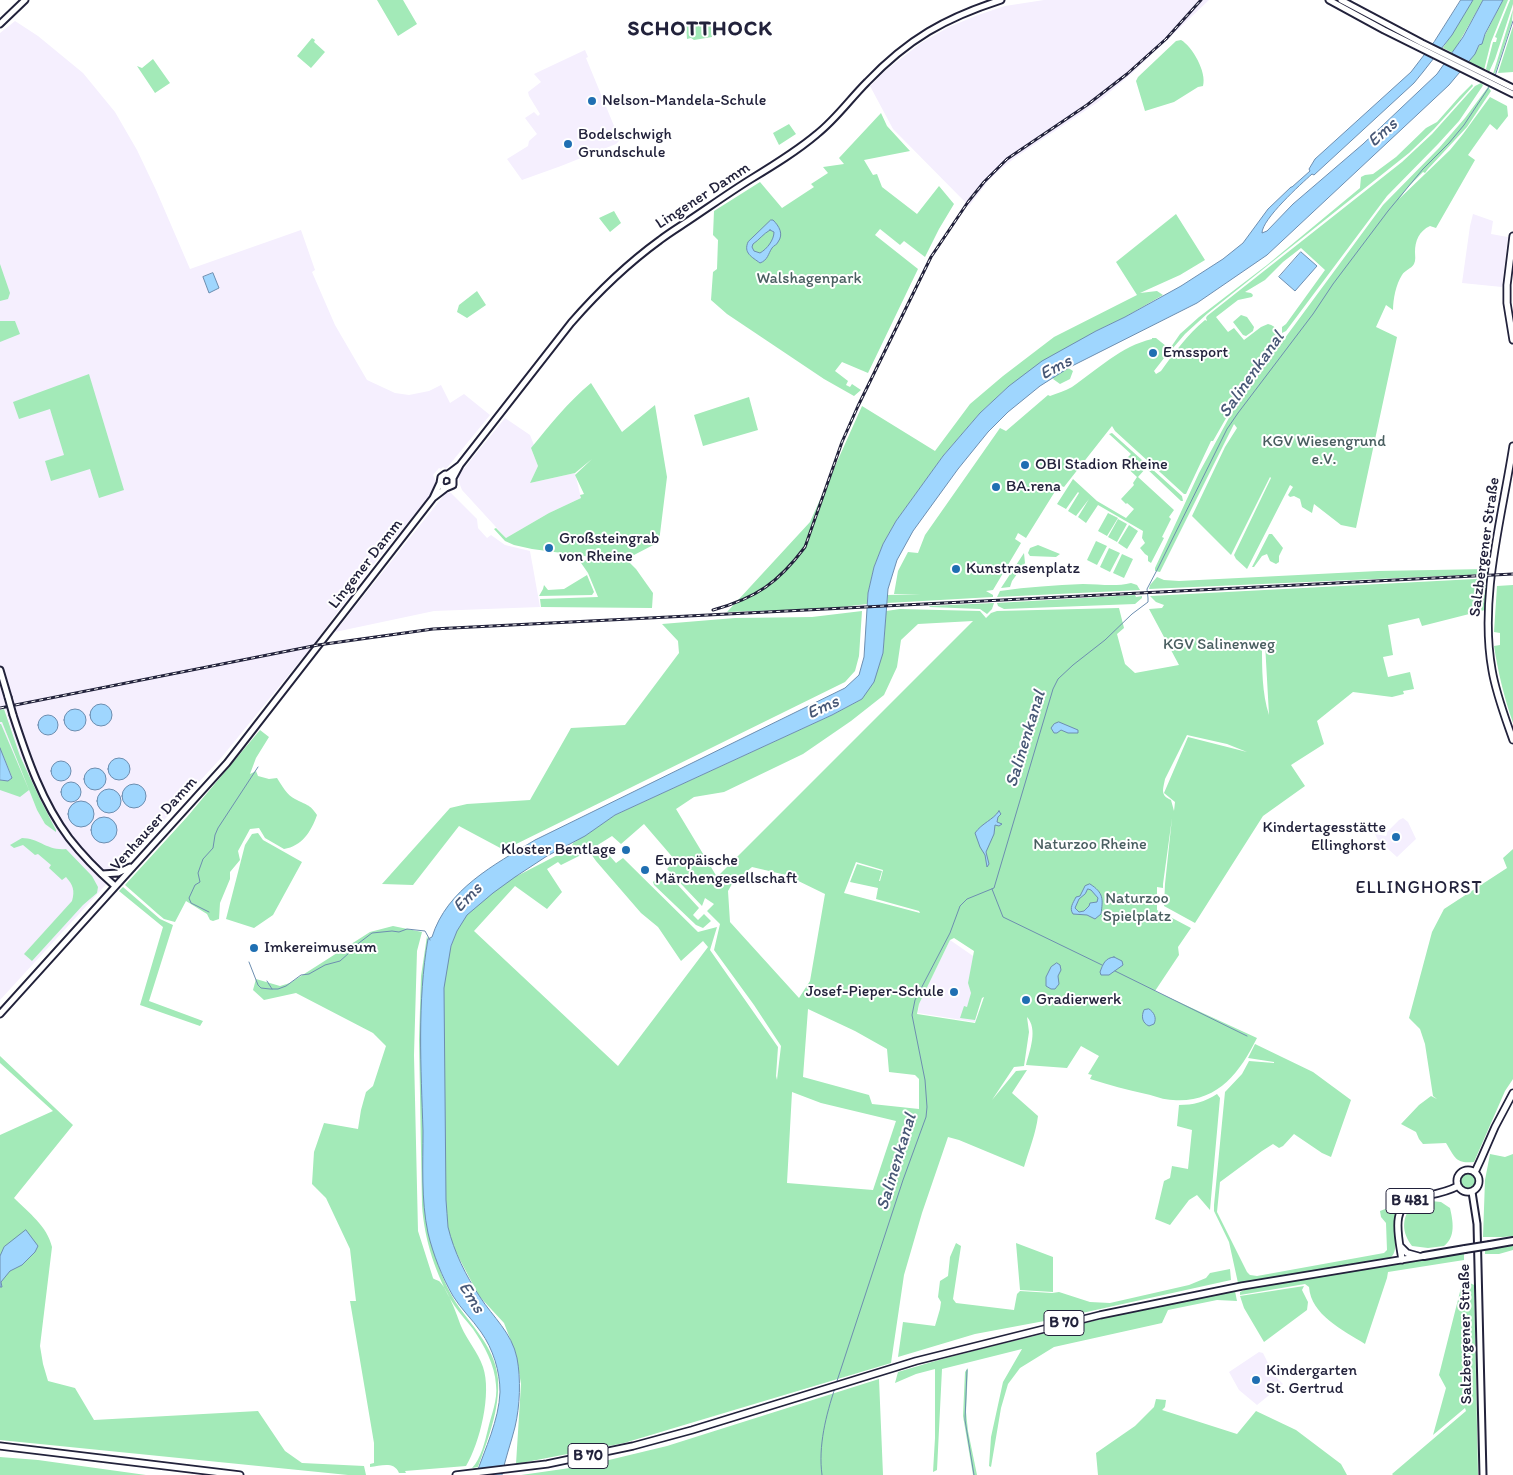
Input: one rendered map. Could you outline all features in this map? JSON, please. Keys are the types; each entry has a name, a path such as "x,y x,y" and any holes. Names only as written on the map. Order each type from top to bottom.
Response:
{"highway":[{"name":"B 70","path":"1424,1256 1513,1241"}],"main road":[{"path":"0,24 25,0"},
{"name":"Lingener Damm","path":"453,478 460,465 571,323 588,303 628,265 660,239 818,134 878,71 915,40 948,21 1001,0"},
{"path":"1329,0 1500,84 1513,88"},
{"path":"1341,0 1421,45"},
{"path":"1500,84 1513,94"},
{"path":"1513,236 1507,280 1507,303 1513,340"},
{"name":"Salzbergener Straße","path":"1513,446 1494,560 1488,626 1490,660 1494,680 1500,704 1513,740"},
{"name":"Lingener Damm","path":"448,474 460,465"},
{"path":"445,474 453,478 453,485 446,488 440,484 441,477 445,474"},
{"name":"Lingener Damm","path":"318,645 433,498 440,484"},
{"name":"Lingener Damm","path":"433,498 446,488"},
{"name":"Venhauser Damm","path":"0,1014 227,762 318,645"},
{"path":"0,670 29,762 46,800 69,838 115,886"},
{"path":"102,874 124,871 142,857"},
{"path":"1474,1172 1482,1159 1496,1123 1513,1093"},
{"path":"1469,1170 1474,1172 1478,1175 1480,1183 1472,1192 1462,1191 1458,1186 1457,1178 1461,1173 1469,1170"},
{"name":"B 481","path":"1402,1260 1396,1222 1405,1205 1417,1198 1446,1192 1458,1186"},
{"name":"Salzbergener Straße","path":"1472,1192 1477,1224 1483,1475"},
{"name":"B 70","path":"1400,1246 1407,1253 1424,1256"},
{"name":"B 70","path":"456,1475 537,1466 641,1444 952,1351 1100,1315 1231,1288 1424,1256"},
{"path":"0,1446 240,1475"}],"shaded area":[{"path":"1044,0 1209,0 1131,74 1098,102 1002,168 989,180 969,206 893,129 870,86 885,71 921,43 949,27 1005,6"},
{"path":"15,21 38,36 83,73 115,112 137,150 190,269 301,230 315,270 312,272 335,325 367,380 395,393 409,395 429,391 441,385 450,403 464,394 490,415 446,469 443,467 439,468 433,475 437,483 435,490 379,557 309,650 221,758 132,855 119,866 112,878 0,1000 0,722 2,722 37,810 45,824 56,830 20,756 5,709 0,710 0,33"},
{"path":"585,50 588,57 586,58 619,141 616,144 522,180 507,159 528,146 529,141 537,134 525,118 534,112 538,116 540,114 528,92 541,82 534,74"},
{"path":"1473,214 1493,221 1491,234 1508,237 1502,287 1462,283"},
{"path":"505,418 530,435 534,445 531,448 538,466 530,483 575,473 581,498 549,513 506,538 462,490 458,476"},
{"path":"447,492 451,493 477,519 478,528 487,538 491,535 505,545 530,551 540,607 434,611 335,632 444,495"},
{"name":"Kindertagesstätte Ellinghorst","path":"1403,818 1408,822 1416,839 1397,857 1378,840 1375,834 1386,836 1387,832"},
{"name":"Josef-Pieper-Schule","path":"950,940 989,967 975,1022 918,1013 919,1004"},
{"name":"Kindergarten St. Gertrud","path":"1259,1352 1263,1353 1274,1375 1283,1384 1257,1405 1239,1390 1229,1372"}],"green space":[{"path":"377,0 403,0 417,24 398,36"},
{"path":"1473,0 1483,0 1453,53 1443,48"},
{"path":"1503,0 1508,0 1491,42 1484,70 1469,62"},
{"path":"1510,0 1513,0 1513,4 1489,72 1486,69 1493,42 1496,42 1497,38 1495,37"},
{"path":"1513,9 1512,22 1496,71 1493,74"},
{"path":"710,21 712,37 694,40 691,38 687,39 686,23"},
{"path":"1513,26 1513,72 1498,73 1499,70"},
{"path":"312,38 325,52 311,68 297,56"},
{"path":"1181,40 1190,48 1198,60 1203,74 1203,86 1198,87 1174,102 1145,111 1136,81 1138,77 1176,41"},
{"path":"153,59 170,83 155,93 137,66 142,68"},
{"name":"OBI Stadion Rheine","path":"1481,83 1482,87 1459,121 1387,196 1286,331 1282,333 1282,327 1325,270 1301,248 1265,280 1245,292 1251,293 1252,297 1238,300 1216,317 1228,332 1234,328 1244,340 1268,324 1276,329 1279,334 1279,340 1241,392 1213,441 1211,441 1186,494 1115,431 1112,426 1064,487 1059,485 1026,538 1018,533 1015,539 1021,543 993,590 986,591 993,595 993,597 887,603 888,595 921,594 894,594 898,571 908,552 918,553 925,535 1000,428 1006,431 1048,395 1050,396 1072,387 1110,359 1130,347 1152,338 1156,338 1171,350 1170,352 1166,351 1168,353 1154,371 1156,374 1161,371 1198,326 1205,320 1207,321 1207,316 1402,162 1432,134 1475,86"},
{"path":"1472,84 1473,86 1434,129 1409,153 1208,313 1173,348 1171,347 1180,334 1199,317 1267,265 1360,188 1361,177 1373,174 1396,157 1426,128 1437,122"},
{"name":"KGV Wiesengrund e.V.","path":"1488,87 1491,91 1467,127 1425,173 1423,172 1408,187 1399,199 1450,150 1490,97 1507,106 1508,116 1497,130 1490,124 1468,155 1475,160 1436,228 1430,226 1418,237 1415,248 1415,262 1403,273 1400,279 1395,292 1393,310 1386,305 1376,327 1397,337 1356,528 1341,525 1314,504 1312,513 1302,507 1300,499 1288,495 1293,487 1290,485 1247,569 1234,555 1270,477 1231,555 1192,516 1225,447 1237,428 1234,424 1160,572 1155,571 1199,473 1237,403 1383,205 1439,148"},
{"name":"Walshagenpark","path":"881,113 887,126 910,151 864,160 873,175 877,174 882,187 917,214 939,186 954,204 925,257 904,241 900,245 880,229 875,235 918,269 868,373 842,362 835,371 848,381 846,385 850,387 852,384 861,390 854,396 824,379 727,314 711,300 713,272 717,269 718,240 713,235 714,211 760,182 782,208 814,187 811,184 828,173 823,167 844,164 839,158"},
{"path":"789,124 796,134 779,145 773,133"},
{"path":"614,211 621,223 610,232 599,218"},
{"path":"1176,214 1205,260 1180,275 1140,293 1157,291 1163,295 1096,331 1009,386 980,413 943,456 896,521 883,544 874,567 867,604 834,608 727,612 810,522 862,406 935,451 970,404 1003,376 1054,337 1137,295 1116,262"},
{"path":"0,264 10,293 8,299 0,301"},
{"path":"477,291 486,305 467,318 457,312 459,305"},
{"path":"1241,315 1247,317 1254,327 1253,331 1246,336 1243,335 1233,322"},
{"path":"0,321 15,321 20,334 0,342"},
{"path":"1067,367 1073,371 1070,379 1060,384 1053,379 1055,375"},
{"path":"89,374 124,490 99,498 90,469 51,481 45,461 64,455 50,409 19,419 13,402"},
{"path":"591,383 622,432 655,405 667,477 659,542 634,555 606,554 607,557 599,558 532,549 505,541 494,529 496,528 506,538 549,513 581,498 580,495 584,494 575,475 592,459 575,473 530,483 538,466 531,448 552,422"},
{"path":"749,397 758,430 703,446 694,415"},
{"path":"1112,433 1182,496 1183,501 1181,501 1146,468 1138,477 1174,510 1169,517 1171,519 1162,537 1164,538 1151,563 1148,561 1148,556 1140,548 1145,543 1142,538 1143,531 1098,505 1086,523 1078,517 1089,499 1076,516 1068,511 1078,492 1066,509 1057,504 1073,479 1097,501 1126,518 1134,509 1121,499 1134,485 1133,483 1137,477 1122,463 1131,454 1109,434"},
{"path":"1108,513 1118,518 1107,536 1098,531"},
{"path":"1118,519 1127,524 1117,542 1108,537"},
{"path":"1129,525 1138,531 1127,549 1118,543"},
{"path":"1269,534 1272,534 1283,548 1279,556 1279,562 1276,564 1270,561 1267,554 1262,556 1252,567"},
{"path":"1096,541 1107,546 1097,565 1087,560"},
{"path":"1038,545 1060,554 1056,557 1030,556 1028,553 1030,548"},
{"path":"1109,548 1120,553 1110,572 1100,567"},
{"path":"1024,553 1025,563 1010,587 1001,588"},
{"path":"1122,554 1133,559 1124,578 1113,573"},
{"path":"579,560 629,562 653,593 652,608 541,607 540,599 598,597 588,573"},
{"path":"1487,569 1488,574 1149,589 1157,577 1164,580 1179,581 1378,571"},
{"path":"587,575 594,592 592,595 539,596 544,585 548,590 564,589"},
{"path":"1487,577 1482,585 1488,585 1485,610 1422,626 1419,618 1388,625 1393,655 1383,657 1388,677 1410,672 1414,689 1403,691 1404,694 1392,697 1353,692 1317,721 1324,744 1291,765 1305,786 1263,816 1195,923 1164,906 1172,818 1163,888 1157,887 1157,910 1191,928 1178,947 1179,955 1155,991 1257,1038 1242,1063 1225,1084 1202,1097 1189,1100 1166,1099 1125,1089 1090,1079 1092,1075 1088,1074 1099,1056 1081,1046 1067,1068 1026,1065 1033,1034 1027,1017 1029,1032 1024,1066 1014,1067 992,1100 1016,1071 1027,1070 1012,1093 1038,1116 1024,1167 948,1137 922,1213 904,1275 891,1363 624,1443 516,1464 521,1384 516,1354 504,1323 479,1296 450,1241 439,1167 441,997 446,960 457,930 466,913 512,876 517,876 571,848 573,843 615,815 832,715 862,699 883,653 886,611 900,609 980,611 986,618 991,613 997,611 1119,608 1124,628 1117,634 1125,664 1135,673 1179,665 1149,609 1162,608 1164,605 1156,602 1150,596","holes":["973,621 717,877 676,809 694,797 724,792 803,754 851,721 884,695 897,667 901,640 918,624","1265,643 1269,715 1262,672 1262,645","1187,735 1227,744 1247,752 1188,737 1164,793 1175,802 1174,811 1171,800 1165,796 1164,794 1163,789 1165,779","644,824 675,860 667,869 702,906 705,898 714,904 707,911 720,924 714,950 781,1046 777,1080 778,1047 710,950 717,927 698,932 623,858 616,863 608,854 601,857 593,848 612,836 621,844","589,851 641,913 658,927 681,961 703,941 708,947 618,1066 474,931 515,886 547,909 562,892 547,869 558,862 561,865","856,862 883,870 880,881 882,871 857,864 850,882 878,888 876,899 919,911 920,913 844,893","752,867 786,875 825,894 810,981 799,998 730,922 728,891 732,884","954,938 974,951 968,983 971,993 967,1007 964,1006 960,1018 975,1020 984,997 975,1023 917,1014 919,1004 950,940","808,1009 855,1031 887,1049 889,1072 915,1075 919,1079 919,1109 872,1104 869,1095 803,1077","792,1092 821,1103 896,1121 873,1190 787,1183"]},
{"path":"1131,583 1137,585 1140,590 997,597 1000,591 1021,588 1073,584 1113,585"},
{"path":"1513,585 1513,723 1497,665 1494,646 1500,645 1500,633 1494,632 1497,586"},
{"path":"1135,595 1136,597 1142,596 1142,598 1135,604 1004,609 998,606 997,603"},
{"path":"994,603 992,609 987,614 980,609 929,606"},
{"path":"862,611 859,656 855,671 845,682 504,850 459,826 413,885 382,884 450,808 467,804 530,800 571,728 625,725 679,653 678,641 662,624 735,618 812,617"},
{"path":"4,709 20,756 56,832 45,824 37,810 2,722 0,722 0,710"},
{"path":"0,724 29,790 20,797 0,790 0,780 8,781 12,777 0,748"},
{"path":"260,730 269,737 256,758 250,774 256,771 258,776 269,779 277,778 290,795 308,805 317,815 312,827 296,845 284,849 265,838 259,828 250,829 238,851 240,860 230,872 230,879 220,903 219,919 210,920 207,914 186,901 175,922 164,919 125,885 187,817"},
{"path":"258,833 263,840 302,862 273,915 254,928 226,919 245,845 252,834"},
{"path":"22,838 54,848 66,849 92,876 98,887 97,893 83,905 32,961 24,954 72,901 73,891 72,885 66,877 62,880 49,868 51,865 38,854 35,855 23,845 14,848 10,845"},
{"path":"1513,849 1513,1079 1505,1091 1474,1162 1463,1162 1454,1156 1446,1143 1423,1144 1416,1132 1401,1124 1419,1105 1431,1096 1437,1099 1433,1096 1425,1044 1420,1029 1409,1018 1432,932 1444,909 1507,868 1503,858"},
{"path":"666,872 699,908 693,915 698,920 704,914 711,921 703,928 696,925 654,885 653,882"},
{"path":"123,887 160,919 173,925 149,1001 203,1021 200,1026 140,1005 163,927 119,891"},
{"path":"393,926 422,932 417,951 414,1055 418,1231 433,1278 440,1282 446,1291 463,1331 481,1362 486,1390 480,1431 466,1466 405,1471 406,1473 399,1473 397,1469 391,1466 370,1467 370,1464 374,1463 374,1443 350,1301 356,1301 350,1249 326,1198 312,1184 314,1152 324,1123 358,1129 366,1092 373,1086 386,1046 373,1033 296,993 264,1000 253,990 256,979 280,986 290,983 370,932"},
{"path":"427,936 422,998 426,1221 436,1260 447,1287 492,1355 498,1379 497,1401 486,1446 478,1467 472,1468 478,1460 484,1444 495,1402 496,1385 494,1370 485,1348 454,1305 436,1270 423,1218 419,1040 421,976"},
{"path":"1255,1044 1313,1072 1351,1100 1331,1157 1294,1134 1283,1146 1279,1148 1273,1144 1220,1182 1217,1212 1247,1272 1250,1275 1257,1276 1384,1253 1387,1250 1386,1223 1381,1217 1380,1211 1421,1190 1422,1193 1408,1200 1397,1212 1394,1225 1395,1251 1387,1260 1238,1283 1229,1242 1214,1211 1214,1205 1225,1092 1242,1074 1249,1061 1274,1063 1248,1058"},
{"path":"0,1056 73,1125 14,1198 42,1226 50,1239 52,1247 40,1346 48,1381 75,1388 94,1420 258,1411 285,1451 302,1463 364,1466 366,1475 348,1475 0,1440 0,1135 53,1111 0,1063"},
{"path":"1217,1094 1220,1098 1210,1210 1197,1195 1189,1200 1170,1225 1155,1219 1164,1181 1170,1178 1172,1166 1188,1169 1192,1130 1177,1126 1179,1105 1199,1102"},
{"path":"1490,1154 1505,1157 1513,1154 1513,1236 1483,1237 1485,1180"},
{"path":"1468,1172 1474,1175 1477,1181 1474,1187 1468,1190 1462,1187 1459,1181 1462,1175"},
{"path":"1431,1201 1441,1202 1450,1208 1453,1223 1450,1238 1444,1246 1428,1248 1412,1246 1406,1236 1404,1226 1408,1210 1412,1205"},
{"path":"956,1243 961,1246 953,1299 956,1303 1014,1310 1017,1294 1020,1291 1059,1292 1090,1302 1110,1303 1189,1285 1206,1278 1210,1273 1230,1269 1231,1280 1055,1319 975,1334 898,1357 903,1322 935,1326 941,1302 938,1297 940,1281 948,1276 950,1257"},
{"path":"1016,1243 1053,1257 1053,1292 1020,1290"},
{"path":"1513,1244 1513,1250 1499,1254 1485,1254 1485,1249"},
{"path":"1464,1253 1464,1260 1388,1272 1365,1344 1338,1327 1322,1314 1311,1297 1309,1287 1305,1284 1240,1295 1240,1292 1249,1288"},
{"path":"1470,1267 1470,1283 1474,1285 1478,1475 1393,1475 1466,1411 1465,1408 1433,1435 1446,1388 1439,1375 1466,1268"},
{"path":"1304,1286 1302,1290 1308,1302 1307,1310 1264,1342 1244,1308 1240,1296"},
{"path":"1235,1291 1237,1301 1217,1300 1168,1310 1162,1323 1054,1347 1020,1368 1008,1384 1001,1408 991,1467 989,1466 991,1437 1003,1382 1022,1349 942,1369 937,1470 933,1472 935,1369 916,1374 895,1383 898,1372 949,1357 1134,1311"},
{"path":"968,1368 966,1412 977,1475 973,1475 963,1416 965,1372"},
{"path":"879,1379 883,1475 521,1475 584,1466 667,1446"},
{"path":"1156,1399 1166,1400 1165,1407 1162,1410 1237,1434 1256,1411 1296,1430 1341,1464 1347,1475 1098,1475 1096,1453 1135,1426 1154,1407"},
{"path":"0,1457 38,1460 146,1475 0,1475"}],"water":[{"name":"Ems","path":"1461,0 1473,0 1452,35 1414,83 1314,175 1312,174 1291,193 1268,219 1262,233 1267,231 1293,204 1363,144 1437,74 1463,37 1483,0 1503,0 1485,34 1482,44 1479,45 1475,54 1449,85 1267,255 1197,303 1070,367 1040,386 1008,412 988,432 958,469 913,531 897,560 888,589 883,653 874,682 862,699 832,715 615,815 585,836 547,856 515,877 467,915 457,931 451,946 444,988 446,1200 448,1227 457,1255 470,1281 502,1326 515,1349 519,1384 517,1419 502,1475 476,1475 497,1413 500,1392 499,1376 492,1353 485,1339 478,1327 456,1301 435,1257 428,1233 423,1195 422,987 428,939 432,937 439,920 449,905 460,892 488,869 535,840 845,688 859,675 864,657 868,593 874,567 883,544 896,521 943,456 980,413 1009,386 1042,361 1181,286 1223,259 1243,243 1268,209 1310,171 1309,169 1315,159 1411,72 1434,42"},
{"path":"771,220 779,227 780,239 763,262 760,263 747,252 748,242","holes":["770,230 774,232 771,241 765,249 760,253 754,251 753,244"]},
{"path":"1301,252 1317,266 1295,291 1279,277"},
{"path":"213,273 219,288 209,293 203,277"},
{"path":"101,704 109,707 112,715 109,723 101,726 93,723 90,715 93,707"},
{"path":"75,709 83,712 86,720 83,728 75,731 67,728 64,720 67,712"},
{"path":"44,715 52,715 58,721 58,729 52,735 44,735 38,729 38,721"},
{"path":"1059,722 1078,730 1078,733 1068,733 1061,730 1054,733 1051,728"},
{"path":"0,748 12,778 8,781 0,780"},
{"path":"119,758 127,761 130,769 127,777 119,780 111,777 108,769 111,761"},
{"path":"57,761 65,761 71,767 71,775 65,781 57,781 51,775 51,767"},
{"path":"95,768 103,771 106,779 103,787 95,790 87,787 84,779 87,771"},
{"path":"67,782 75,782 81,788 81,796 75,802 67,802 61,796 61,788"},
{"path":"134,784 143,787 146,796 143,805 134,808 125,805 122,796 125,787"},
{"path":"109,789 118,792 121,801 118,810 109,813 100,810 97,801 100,792"},
{"path":"81,801 90,805 94,814 90,823 81,827 72,823 68,814 72,805"},
{"path":"999,811 1001,814 997,822 1002,824 999,826 995,825 994,834 986,852 989,864 987,867 985,855 975,833"},
{"path":"104,817 113,821 117,830 113,839 104,843 95,839 91,830 95,821"},
{"path":"1090,884 1098,890 1102,897 1101,914 1095,919 1087,915 1073,914 1072,912 1071,908 1076,897 1080,896 1085,886","holes":["1088,889 1098,898 1097,902 1090,903 1084,911 1079,912 1075,908 1079,899"]},
{"path":"1114,957 1122,961 1123,965 1109,975 1101,975 1102,966 1108,959"},
{"path":"1057,963 1060,965 1061,970 1058,976 1059,984 1055,989 1051,989 1046,986 1046,977 1051,967"},
{"path":"1149,1009 1154,1013 1155,1020 1154,1024 1149,1026 1142,1017 1144,1010"},
{"path":"26,1230 38,1246 35,1252 22,1265 10,1271 1,1282 2,1287 0,1287 0,1256 4,1247"}],"waterway":[{"name":"Salinenkanal","path":"1495,76 1513,21"},
{"name":"Salinenkanal","path":"836,1384 903,1180 926,1117 925,1080 912,1015 915,1000 950,933 960,906 967,899 994,888 1053,689 1058,679 1148,602 1147,589 1227,429 1388,211 1423,169 1464,125 1491,84"},
{"path":"209,912 191,903 189,898 195,885 200,882 198,873 203,859 213,848 218,828 258,767"},
{"path":"992,889 1003,917 1102,965"},
{"path":"249,962 261,988 278,989 286,986 301,975 309,974 325,965 340,961 372,933 399,932 407,929 425,931 430,940"},
{"path":"1115,971 1247,1036"},
{"path":"267,981 272,989"},
{"path":"967,1370 965,1420 974,1475"},
{"name":"Salinenkanal","path":"822,1475 821,1453 824,1431 835,1388"}],"railway":[{"path":"713,610 742,600 765,587 775,580 805,547 842,442 858,406 931,257 968,202 984,182 1007,159 1087,105 1127,74 1166,39 1201,0"},
{"path":"0,708 318,645 433,629 1513,574"}],"place":[{"name":"Nelson-Mandela-Schule","path":"592,101"},
{"name":"Bodelschwigh Grundschule","path":"568,144"},
{"name":"Emssport","path":"1153,353"},
{"name":"OBI Stadion Rheine","path":"1025,465"},
{"name":"BA.rena","path":"996,487"},
{"name":"Großsteingrab von Rheine","path":"549,548"},
{"name":"Kunstrasenplatz","path":"956,569"},
{"name":"Kindertagesstätte Ellinghorst","path":"1396,837"},
{"name":"Kloster Bentlage","path":"626,850"},
{"name":"Europäische Märchengesellschaft","path":"645,870"},
{"name":"Imkereimuseum","path":"254,948"},
{"name":"Josef-Pieper-Schule","path":"954,992"},
{"name":"Gradierwerk","path":"1026,1000"},
{"name":"Kindergarten St. Gertrud","path":"1256,1380"}],"district":[{"name":"SCHOTTHOCK","path":"700,30"},
{"name":"ELLINGHORST","path":"1419,888"}],"park label":[{"name":"KGV Salinenweg","path":"1219,645"},
{"name":"Naturzoo Rheine","path":"1090,845"},
{"name":"Naturzoo Spielplatz","path":"1137,908"}]}
